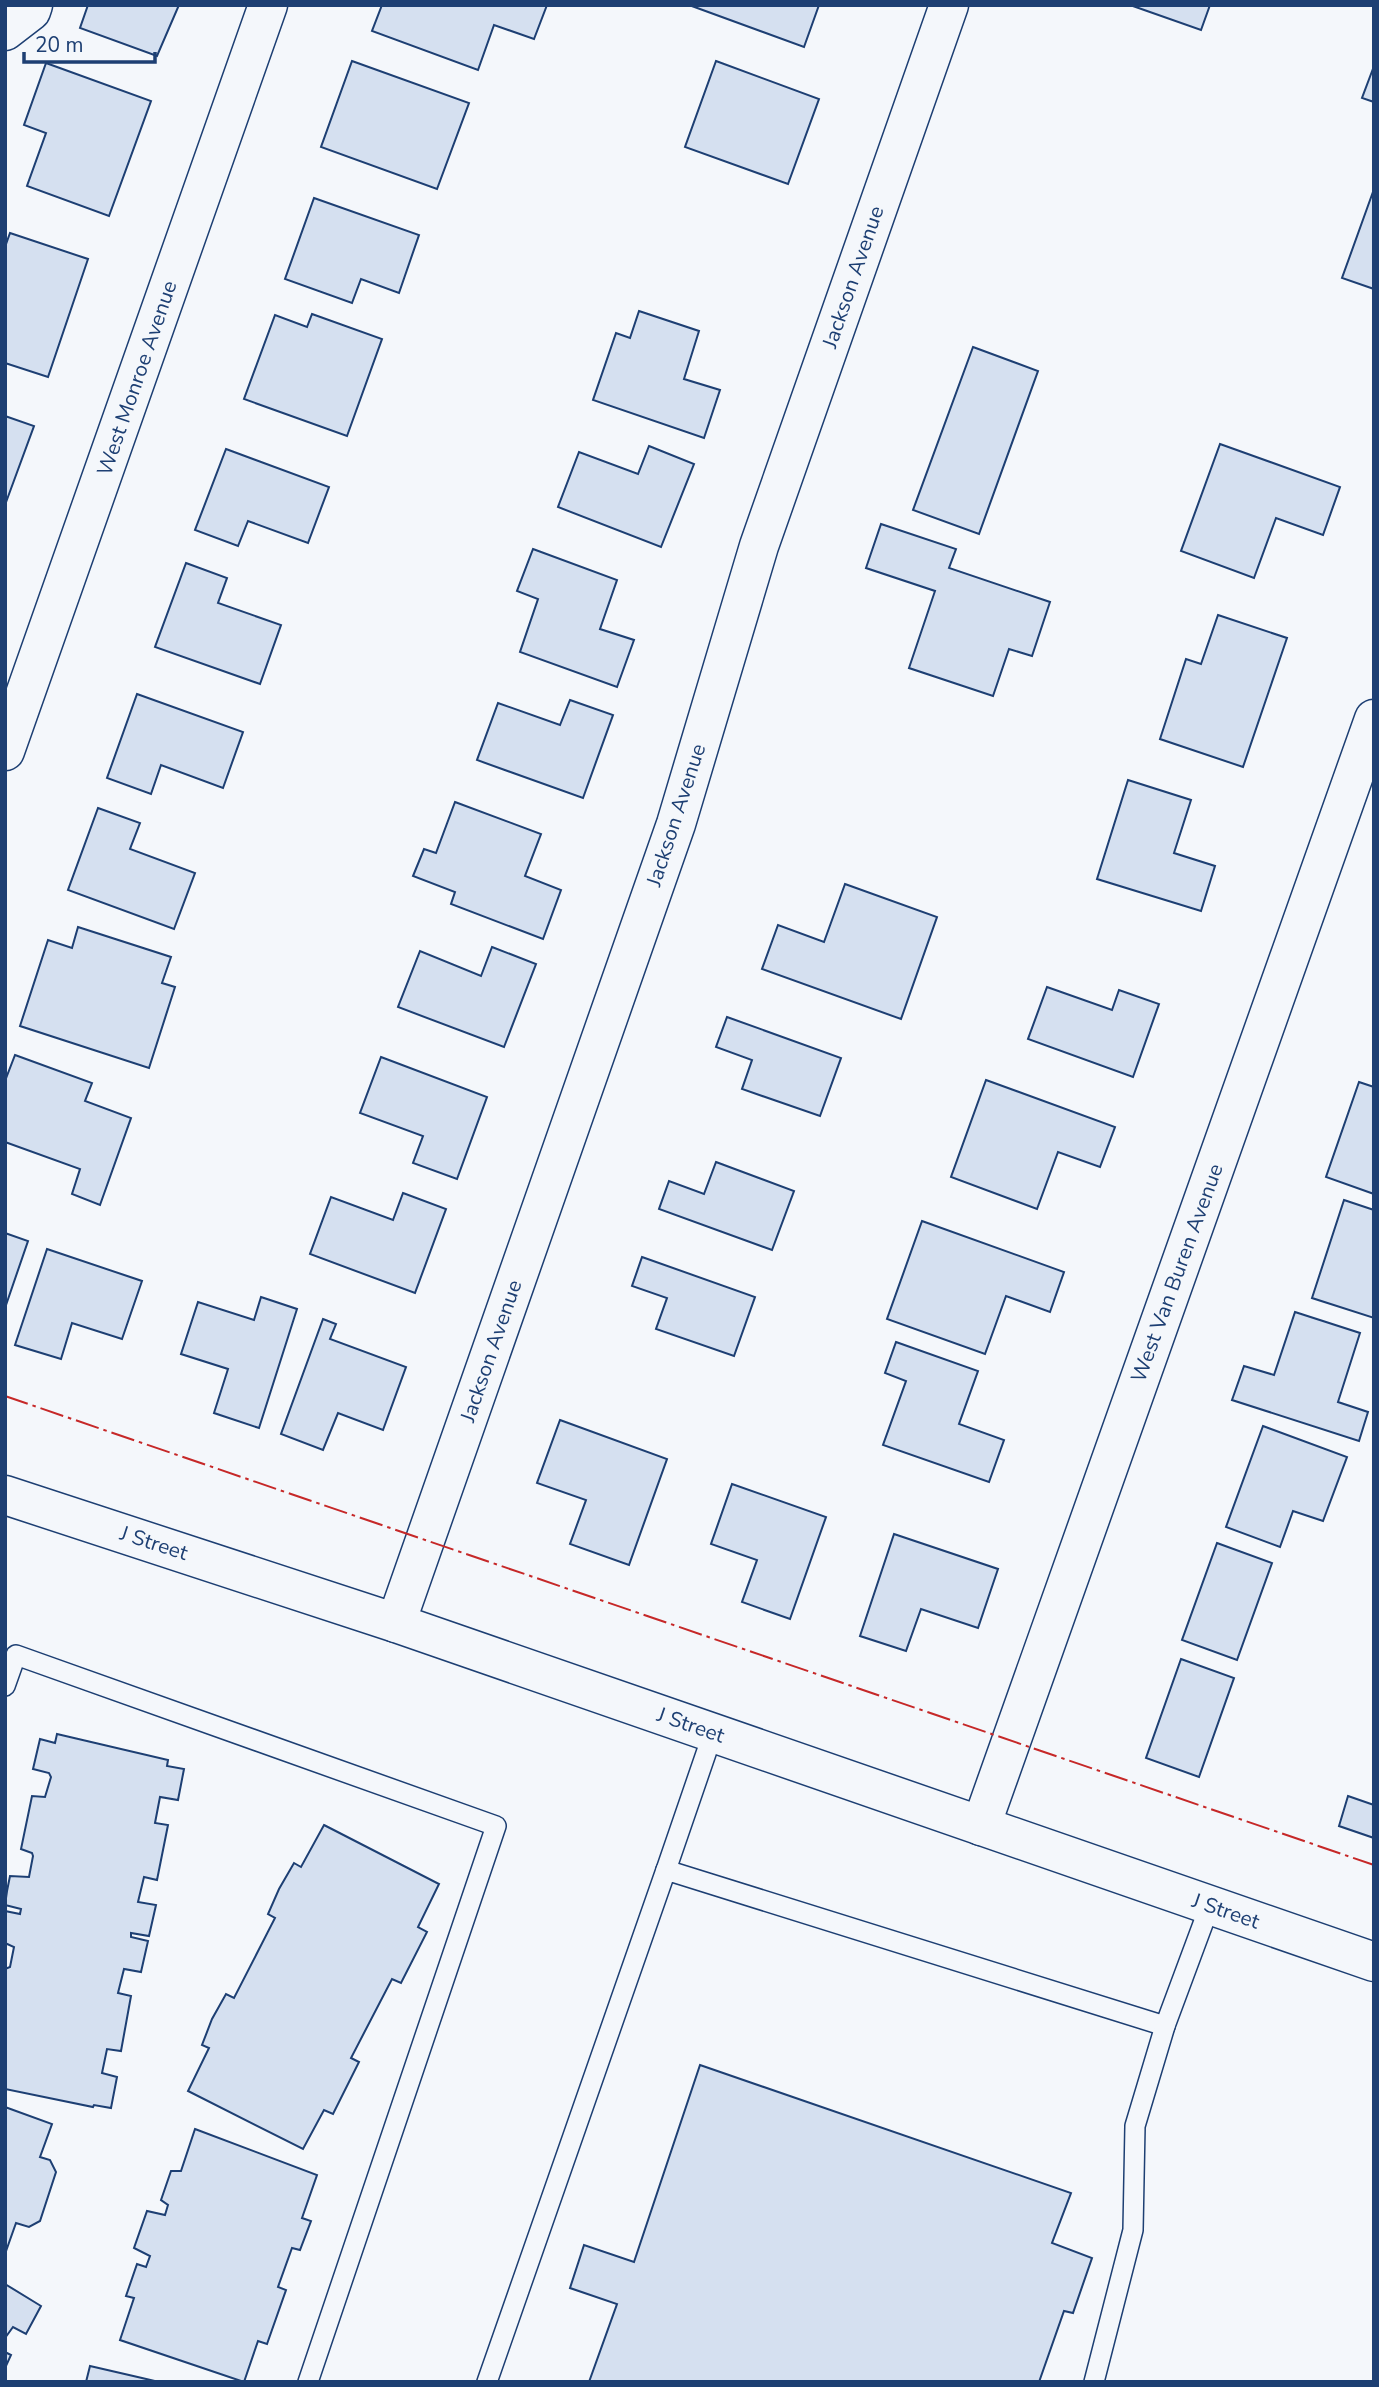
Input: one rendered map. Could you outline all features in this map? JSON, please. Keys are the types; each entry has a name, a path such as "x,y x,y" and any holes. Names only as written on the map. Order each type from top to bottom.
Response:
{"street":[{"path":"5,31 31,11 33,5"},
{"name":"West Monroe Avenue","path":"5,751 268,5"},
{"name":"Jackson Avenue","path":"396,1623 676,824 759,546 949,5"},
{"name":"West Van Buren Avenue","path":"981,1826 1374,719"},
{"name":"J Street","path":"5,1495 396,1623 1374,1962"}],"lane":[{"path":"5,1686 16,1655 496,1826 308,2382"},
{"path":"487,2382 713,1733"},
{"path":"666,1870 1165,2026"},
{"path":"1094,2382 1133,2230 1135,2126 1165,2026 1210,1905"}],"building":[{"path":"88,5 179,5 157,56 80,28"},
{"path":"382,5 547,5 534,39 494,25 478,70 372,31"},
{"path":"689,5 819,5 804,47"},
{"path":"1130,5 1210,5 1201,30"},
{"path":"352,61 469,103 437,189 321,147"},
{"path":"716,61 819,99 788,184 685,147"},
{"path":"46,63 151,101 109,216 27,186 46,133 24,125"},
{"path":"1374,66 1374,102 1362,98"},
{"path":"1374,189 1374,289 1342,278"},
{"path":"314,198 419,235 399,293 361,279 352,303 285,279"},
{"path":"10,233 88,259 48,377 5,363 5,247"},
{"path":"639,311 699,331 684,379 720,390 704,438 593,400 616,333 630,338"},
{"path":"312,314 382,339 347,436 244,399 275,315 307,327"},
{"path":"973,347 1038,371 979,534 913,510"},
{"path":"5,416 34,426 5,505"},
{"path":"1220,444 1340,487 1323,535 1276,518 1254,578 1181,551"},
{"path":"649,446 694,464 661,547 558,507 579,452 638,474"},
{"path":"226,449 329,487 308,543 248,521 238,546 195,530"},
{"path":"881,524 956,549 949,568 1050,602 1032,656 1009,649 993,696 909,668 935,591 866,568"},
{"path":"533,549 617,580 600,629 634,640 617,687 520,652 538,599 517,591"},
{"path":"186,563 227,578 218,603 281,625 260,684 155,647"},
{"path":"1218,615 1287,638 1243,767 1160,739 1186,659 1201,664"},
{"path":"137,694 243,732 223,788 161,765 151,794 107,778"},
{"path":"570,700 613,715 583,798 477,760 498,703 560,725"},
{"path":"1128,780 1191,800 1174,853 1215,866 1201,911 1097,879"},
{"path":"455,802 541,834 525,876 561,890 543,939 451,904 455,892 413,876 424,849 436,853"},
{"path":"98,808 140,823 130,849 195,873 174,929 68,890"},
{"path":"845,884 937,917 901,1019 762,969 778,925 824,942"},
{"path":"78,927 171,957 162,983 175,987 149,1068 20,1026 48,940 72,948"},
{"path":"492,947 536,964 504,1047 398,1007 420,951 481,976"},
{"path":"1047,987 1112,1010 1119,990 1159,1004 1133,1077 1028,1039"},
{"path":"727,1017 841,1058 820,1116 742,1089 752,1060 716,1047"},
{"path":"15,1055 92,1083 85,1101 131,1118 100,1205 72,1194 80,1169 5,1142 5,1081"},
{"path":"381,1057 487,1097 457,1179 413,1163 423,1136 360,1113"},
{"path":"986,1080 1115,1127 1100,1167 1058,1152 1037,1209 951,1177"},
{"path":"1359,1082 1374,1087 1374,1194 1326,1177"},
{"path":"716,1162 794,1191 772,1250 659,1209 669,1181 704,1194"},
{"path":"403,1193 446,1209 415,1293 310,1254 331,1197 393,1220"},
{"path":"1344,1200 1374,1210 1374,1318 1312,1298"},
{"path":"922,1221 1064,1272 1050,1312 1006,1296 985,1354 887,1319"},
{"path":"5,1233 28,1241 5,1308"},
{"path":"47,1249 142,1281 122,1339 72,1323 61,1359 15,1345"},
{"path":"642,1257 755,1297 734,1356 656,1329 667,1298 632,1286"},
{"path":"261,1297 297,1309 259,1428 214,1413 228,1369 181,1354 198,1302 254,1320"},
{"path":"1295,1312 1360,1333 1338,1402 1368,1412 1359,1441 1232,1400 1244,1366 1274,1375"},
{"path":"323,1319 336,1324 330,1339 406,1367 383,1430 338,1413 323,1450 281,1434"},
{"path":"896,1342 978,1371 959,1424 1004,1440 989,1482 883,1445 906,1381 885,1373"},
{"path":"560,1420 667,1459 629,1565 570,1544 586,1500 537,1483"},
{"path":"1263,1426 1347,1457 1323,1521 1293,1511 1280,1547 1226,1527"},
{"path":"732,1484 826,1517 790,1619 742,1602 757,1560 711,1544"},
{"path":"894,1534 998,1569 978,1628 921,1609 906,1651 860,1636"},
{"path":"1217,1543 1272,1563 1237,1660 1182,1640"},
{"path":"1181,1659 1234,1678 1199,1777 1146,1758"},
{"path":"57,1734 168,1760 167,1766 184,1769 178,1800 160,1797 155,1823 168,1825 157,1880 144,1877 138,1902 156,1905 149,1936 131,1933 131,1937 148,1941 141,1972 124,1969 118,1993 131,1996 121,2051 107,2049 102,2073 117,2077 111,2108 93,2107 5,2089 5,1969 10,1967 14,1947 5,1943 5,1911 20,1914 21,1909 5,1905 7,1891 10,1876 29,1877 33,1856 21,1849 32,1796 45,1797 51,1777 49,1773 33,1769 40,1739 55,1743"},
{"path":"1348,1796 1374,1805 1374,1838 1339,1826"},
{"path":"324,1825 439,1884 418,1927 427,1932 401,1983 392,1979 351,2058 359,2062 333,2114 324,2110 303,2149 188,2091 209,2048 202,2045 212,2019 226,1994 234,1998 275,1918 268,1914 279,1889 294,1863 301,1867"},
{"path":"700,2065 1071,2193 1052,2243 1092,2258 1073,2313 1064,2311 1039,2382 589,2382 617,2304 570,2288 584,2245 634,2262"},
{"path":"5,2107 52,2124 40,2157 50,2160 56,2172 40,2221 29,2227 16,2223 5,2254"},
{"path":"195,2129 317,2175 302,2218 311,2221 300,2250 292,2248 278,2287 286,2290 267,2344 258,2341 244,2382 120,2340 134,2298 126,2296 137,2264 146,2267 150,2256 134,2248 147,2211 165,2215 168,2205 161,2200 171,2171 181,2171"},
{"path":"5,2284 41,2306 26,2334 13,2327 5,2338"},
{"path":"5,2352 11,2355 5,2368"},
{"path":"90,2366 142,2378 159,2382 86,2382"}],"power":[{"path":"5,1396 1374,1865"}]}
